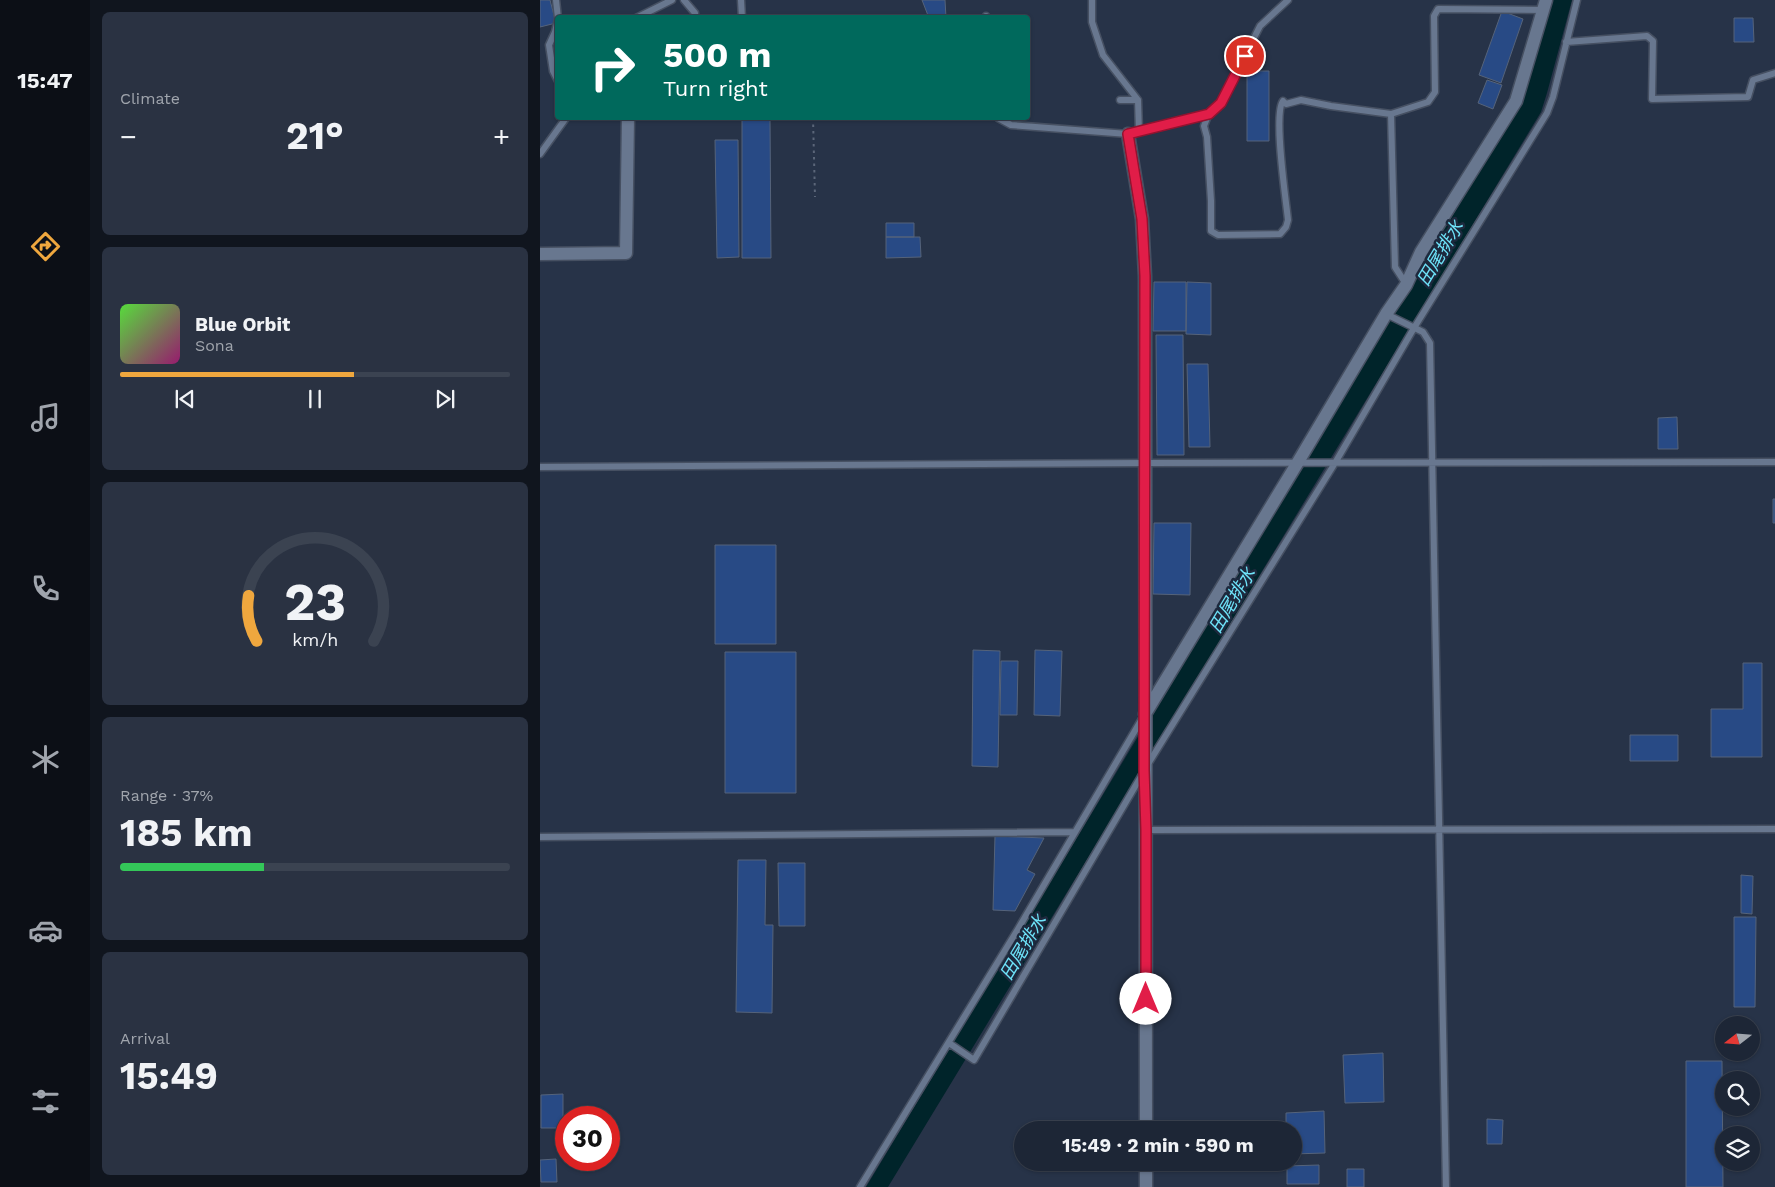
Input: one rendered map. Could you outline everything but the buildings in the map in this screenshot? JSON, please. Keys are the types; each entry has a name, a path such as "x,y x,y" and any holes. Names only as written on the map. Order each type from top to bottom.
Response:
{"street":[{"path":"1145,714 1298,462 1390,316 1421,252 1516,100 1545,5"},
{"path":"540,254 626,253 628,120"},
{"path":"1134,133 1145,276 1144,770 1146,830 1146,1121"},
{"path":"1146,1171 1146,1187"}],"lane":[{"path":"556,0 558,15"},
{"path":"642,15 672,0"},
{"path":"684,0 695,15"},
{"path":"742,0 742,15"},
{"path":"1092,0 1092,22 1103,54 1138,100 1134,133"},
{"path":"1288,0 1260,26 1221,103 1209,114 1204,126 1207,137 1211,231 1218,235 1280,234 1286,226 1288,220 1279,124 1280,106 1283,101 1286,104 1301,100 1390,114 1428,102 1435,92 1434,16 1438,9 1545,5"},
{"path":"949,1043 974,1060 1144,770 1336,463 1414,328 1547,113 1577,0"},
{"path":"555,32 549,45 555,75"},
{"path":"1566,42 1647,36 1654,41 1652,99 1748,97 1753,80 1775,74"},
{"path":"1120,100 1138,100"},
{"path":"1002,120 1011,125 1134,133 1209,114"},
{"path":"1390,114 1395,267 1406,285"},
{"path":"540,154 565,120"},
{"path":"1390,316 1423,332 1430,343 1446,1187"},
{"path":"540,467 1298,462 1775,462"},
{"path":"860,1187 949,1043 1145,714"},
{"path":"1146,830 1775,829"},
{"path":"540,837 1074,832"}],"path":[{"path":"813,120 815,197"}],"water":[{"name":"田尾排水","path":"1551,0 1572,0 1541,112 888,1187 866,1187 1522,101"}],"route":[{"path":"1146,999 1144,770 1145,276 1142,219 1128,134 1209,114 1221,103 1245,56"}]}
